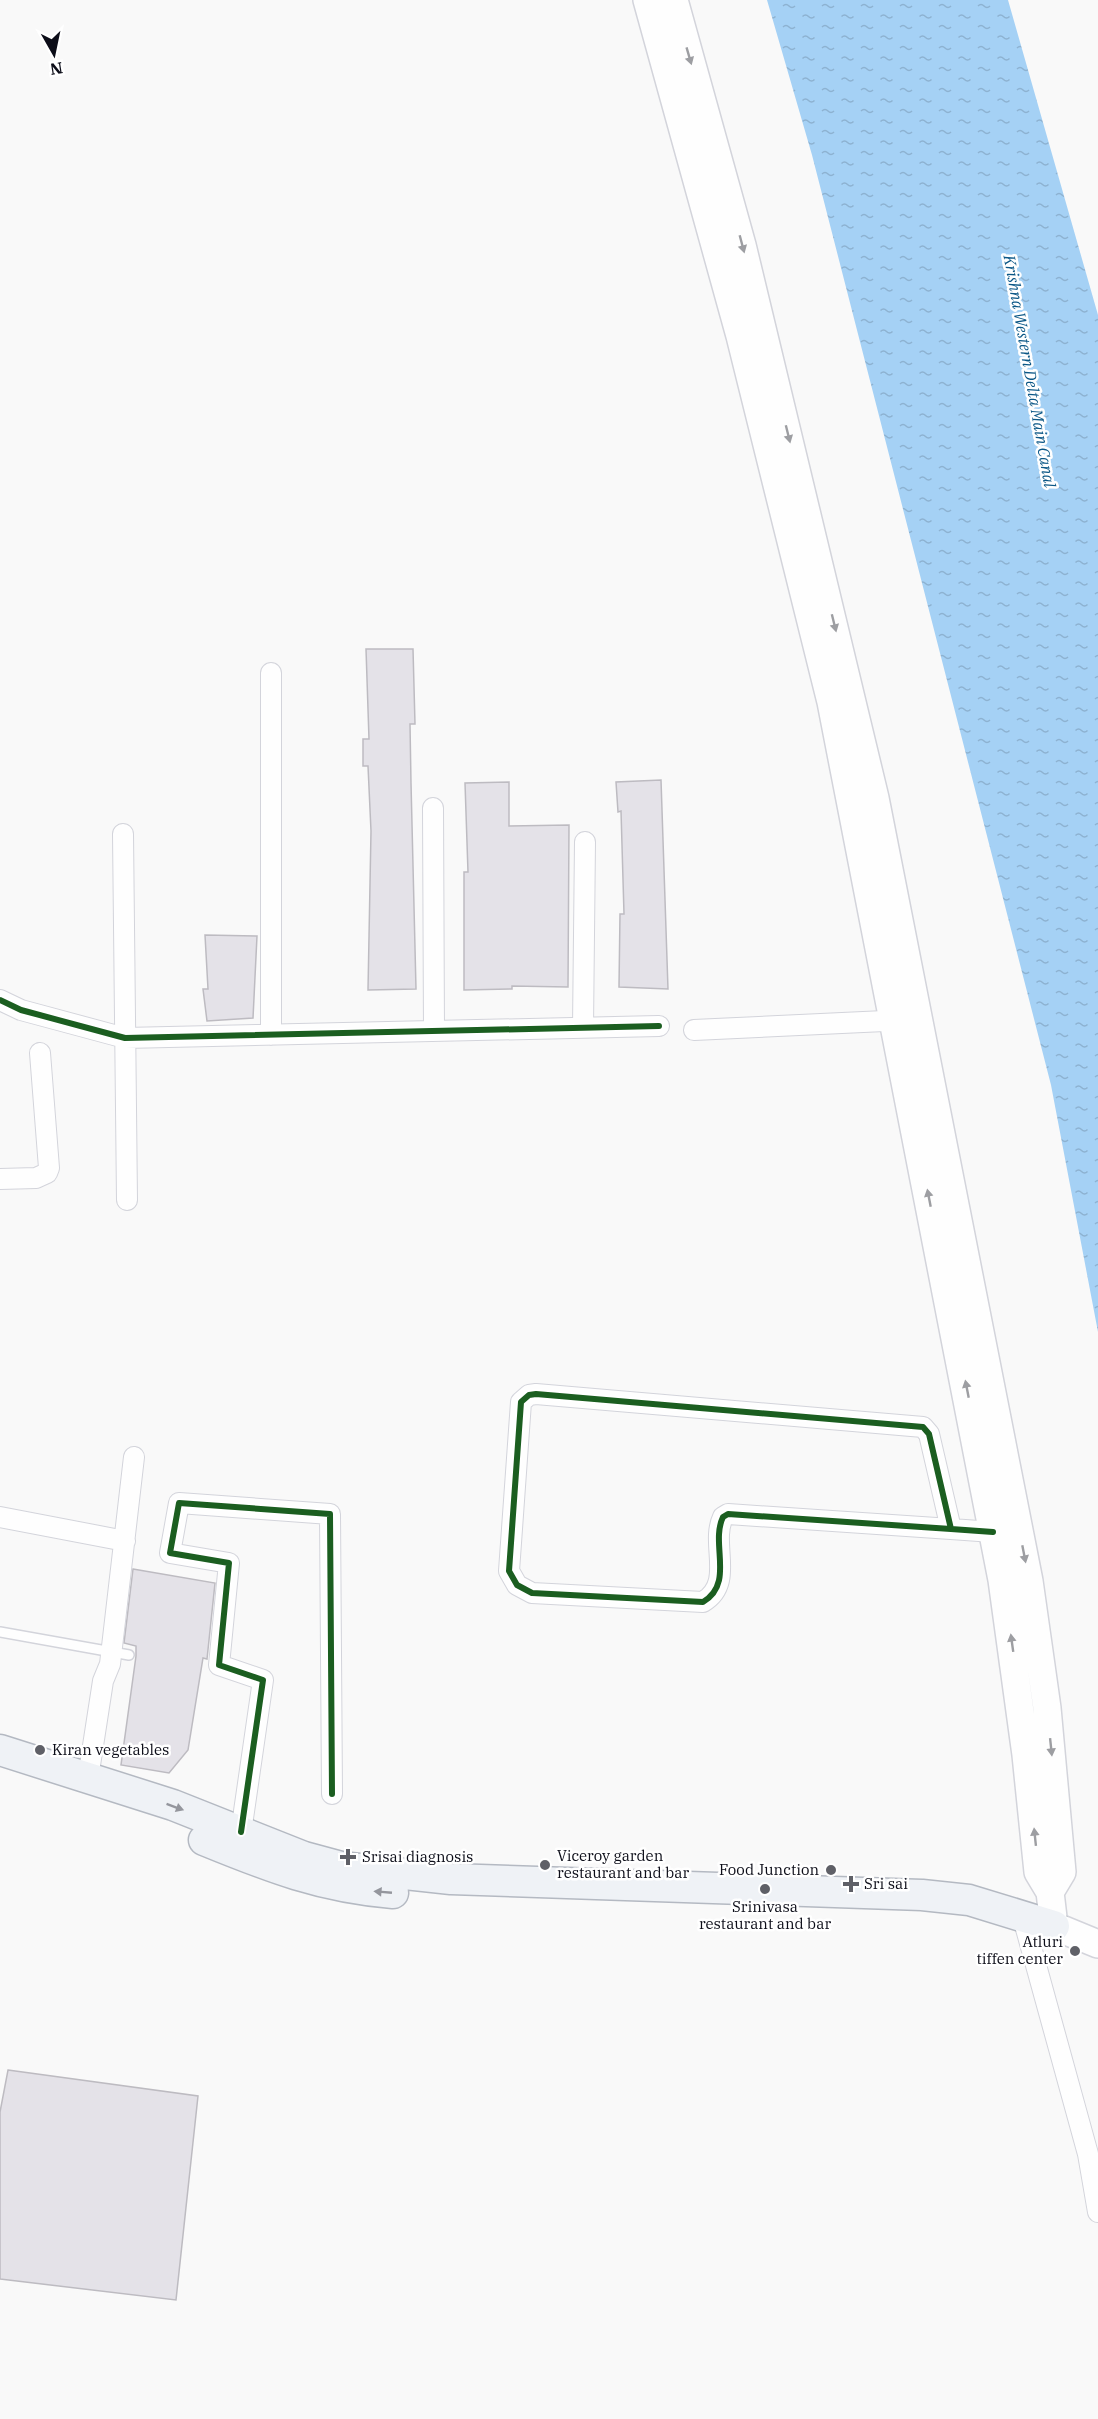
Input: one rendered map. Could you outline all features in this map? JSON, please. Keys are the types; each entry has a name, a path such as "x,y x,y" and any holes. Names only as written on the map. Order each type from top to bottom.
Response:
{"main road":[{"path":"647,0 761,417 831,702 856,767"},
{"path":"674,0 742,245 856,767 988,1435 1029,1581 1047,1708 1062,1872 1050,1892"},
{"path":"988,1435 993,1532 1020,1709 1038,1872 1050,1892 1054,1926"},
{"path":"0,1750 173,1805 304,1857 381,1873 451,1879 922,1895 969,1900 1054,1926 1098,1944"},
{"path":"0,1765 171,1826 287,1873 351,1890 492,1899 703,1901 970,1911 986,1906"}],"street":[{"path":"271,673 271,1035"},
{"path":"433,808 434,1031"},
{"path":"123,834 127,1200"},
{"path":"583,1028 585,842"},
{"path":"0,1000 21,1010 125,1038 659,1026"},
{"path":"694,1030 905,1020"},
{"path":"0,1179 36,1178 47,1173 49,1168 40,1053"},
{"path":"951,1529 929,1434 923,1427 536,1394 529,1395 521,1402 509,1571 517,1585 532,1593 703,1602 716,1592 720,1582 719,1527 723,1517 728,1514 993,1532"},
{"path":"88,1778 103,1681 120,1654 125,1541 134,1457"},
{"path":"241,1833 263,1680 219,1665 229,1563 170,1553 179,1503 330,1514 332,1794"},
{"path":"0,1516 125,1541"},
{"path":"1023,1918 1088,2154 1098,2212"}],"lane":[{"path":"0,1632 120,1654"}],"water":[{"name":"Krishna Western Delta Main Canal","path":"767,0 1008,0 1098,315 1098,1332 1051,1085 812,155"}],"building":[{"path":"366,649 413,649 415,724 410,724 416,989 368,990 371,831 368,766 363,766 363,739 369,739"},
{"path":"661,780 668,989 619,987 620,914 624,914 621,811 618,812 616,782"},
{"path":"509,782 509,826 569,825 568,987 512,986 512,989 464,990 464,872 468,872 465,783"},
{"path":"205,935 257,936 253,1018 207,1021 203,989 208,989"},
{"path":"133,1569 215,1583 207,1659 203,1658 188,1750 169,1773 121,1765 136,1656 136,1646 124,1643"},
{"path":"8,2070 198,2096 176,2300 0,2279 0,2112"}],"cycle path":[{"path":"0,1000 21,1010 125,1038 659,1026"},
{"path":"951,1529 728,1514 723,1517 720,1528 718,1584 713,1594 703,1602 532,1593 517,1585 509,1571 521,1402 529,1395 536,1394 923,1427 929,1434 951,1529 993,1532"},
{"path":"241,1832 263,1680 219,1665 229,1563 170,1553 179,1503 330,1514 332,1794"}],"place":[{"name":"Kiran vegetables","path":"40,1750"},
{"name":"Srisai diagnosis","path":"348,1857"},
{"name":"Viceroy garden restaurant and bar","path":"545,1865"},
{"name":"Food Junction","path":"831,1870"},
{"name":"Sri sai","path":"851,1884"},
{"name":"Srinivasa restaurant and bar","path":"765,1889"},
{"name":"Atluri tiffen center","path":"1075,1951"}]}
